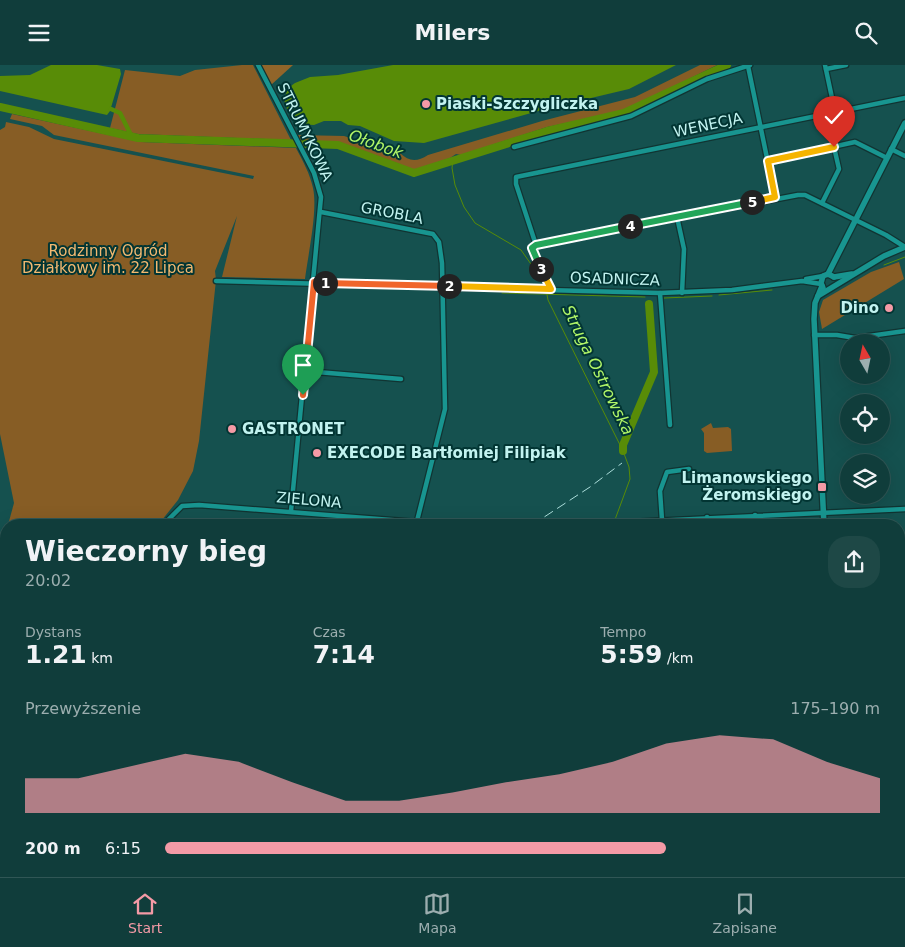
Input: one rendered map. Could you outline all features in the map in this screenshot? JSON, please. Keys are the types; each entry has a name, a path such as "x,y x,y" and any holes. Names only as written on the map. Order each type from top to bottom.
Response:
{"street":[{"name":"STRUMYKOWA","path":"258,65 318,181 321,197 291,511"},
{"path":"514,147 631,117 707,79 749,65 775,197"},
{"path":"835,112 826,67 846,65"},
{"name":"WENECJA","path":"536,245 516,184 516,177 905,98"},
{"path":"824,519 814,309 822,285 905,123"},
{"path":"768,161 855,142 887,158"},
{"path":"822,203 839,169 834,147"},
{"path":"891,149 905,155"},
{"path":"551,289 533,252 532,248 536,245 775,197 805,195 855,219 905,247"},
{"name":"GROBLA","path":"321,212 435,235 440,245 443,286"},
{"path":"678,217 684,249 682,293"},
{"path":"818,296 884,257 905,247"},
{"path":"828,276 859,273"},
{"path":"828,276 833,287"},
{"name":"OSADNICZA","path":"216,281 314,282 682,293 732,290 828,276"},
{"name":"OSADNICZA","path":"802,281 822,285"},
{"path":"822,285 833,287"},
{"path":"418,519 445,409 443,286"},
{"path":"660,293 670,425"},
{"path":"814,335 832,334 855,338 905,331"},
{"path":"305,371 401,379"},
{"path":"662,519 660,491 667,472 689,469"},
{"name":"ZIELONA","path":"168,519 182,506 199,505 375,519"},
{"path":"677,519 905,509"}],"green space":[{"path":"253,65 291,140 138,134 110,128 125,70 180,76 195,70"},
{"path":"700,65 717,65 624,111 547,127 461,155 456,154 450,158 414,170 338,143 302,143 297,135 344,136 417,160 542,121 635,97"},
{"name":"Rodzinny Ogród Działkowy im. 22 Lipca","path":"12,114 141,142 296,148 310,178 313,188 314,208 305,279 222,277 237,216 215,271 216,280 199,441 193,471 178,500 163,519 10,519 14,503 0,434 0,130 5,127 6,122 29,127 54,139 253,179 254,176 54,135 42,126 10,119"},
{"path":"899,262 904,279 822,329 819,312 823,300 871,272"},
{"path":"711,423 713,428 728,427 731,429 732,451 707,453 704,451 704,433 701,429"}],"shaded area":[{"path":"51,65 97,65 120,69 121,74 110,111 107,115 0,91 0,76 30,75"},
{"path":"261,65 293,65 271,85"},
{"name":"Piaski-Szczygliczka","path":"393,65 676,65 629,89 549,108 424,143 394,141 360,126 348,125 341,121 324,121 314,125 296,124 286,107 284,99 288,88 310,77 338,75"}],"waterway":[{"name":"Ołobok","path":"0,107 138,138 338,145 414,173 547,131 624,113 727,65"},
{"path":"111,109 120,113 132,137"},
{"name":"Struga Ostrowska","path":"453,160 452,168 455,185 464,207 475,223 521,250 545,284 548,300 623,451 629,467 630,479 615,519"},
{"path":"884,265 905,257"},
{"path":"719,295 772,290"},
{"path":"502,293 645,297"},
{"path":"664,298 712,296"},
{"name":"Struga Ostrowska","path":"623,451 623,445 654,372 649,304"}],"railway":[{"path":"541,519 590,487 622,463"}],"place":[{"name":"Piaski-Szczygliczka","path":"426,104"},
{"name":"Dino","path":"889,308"},
{"name":"GASTRONET","path":"232,429"},
{"name":"EXECODE Bartłomiej Filipiak","path":"317,453"},
{"name":"Limanowskiego Żeromskiego","path":"822,487"}],"route":[{"path":"303,395 314,282 551,289 533,252 532,248 536,245 775,197 768,161 834,147"}]}
